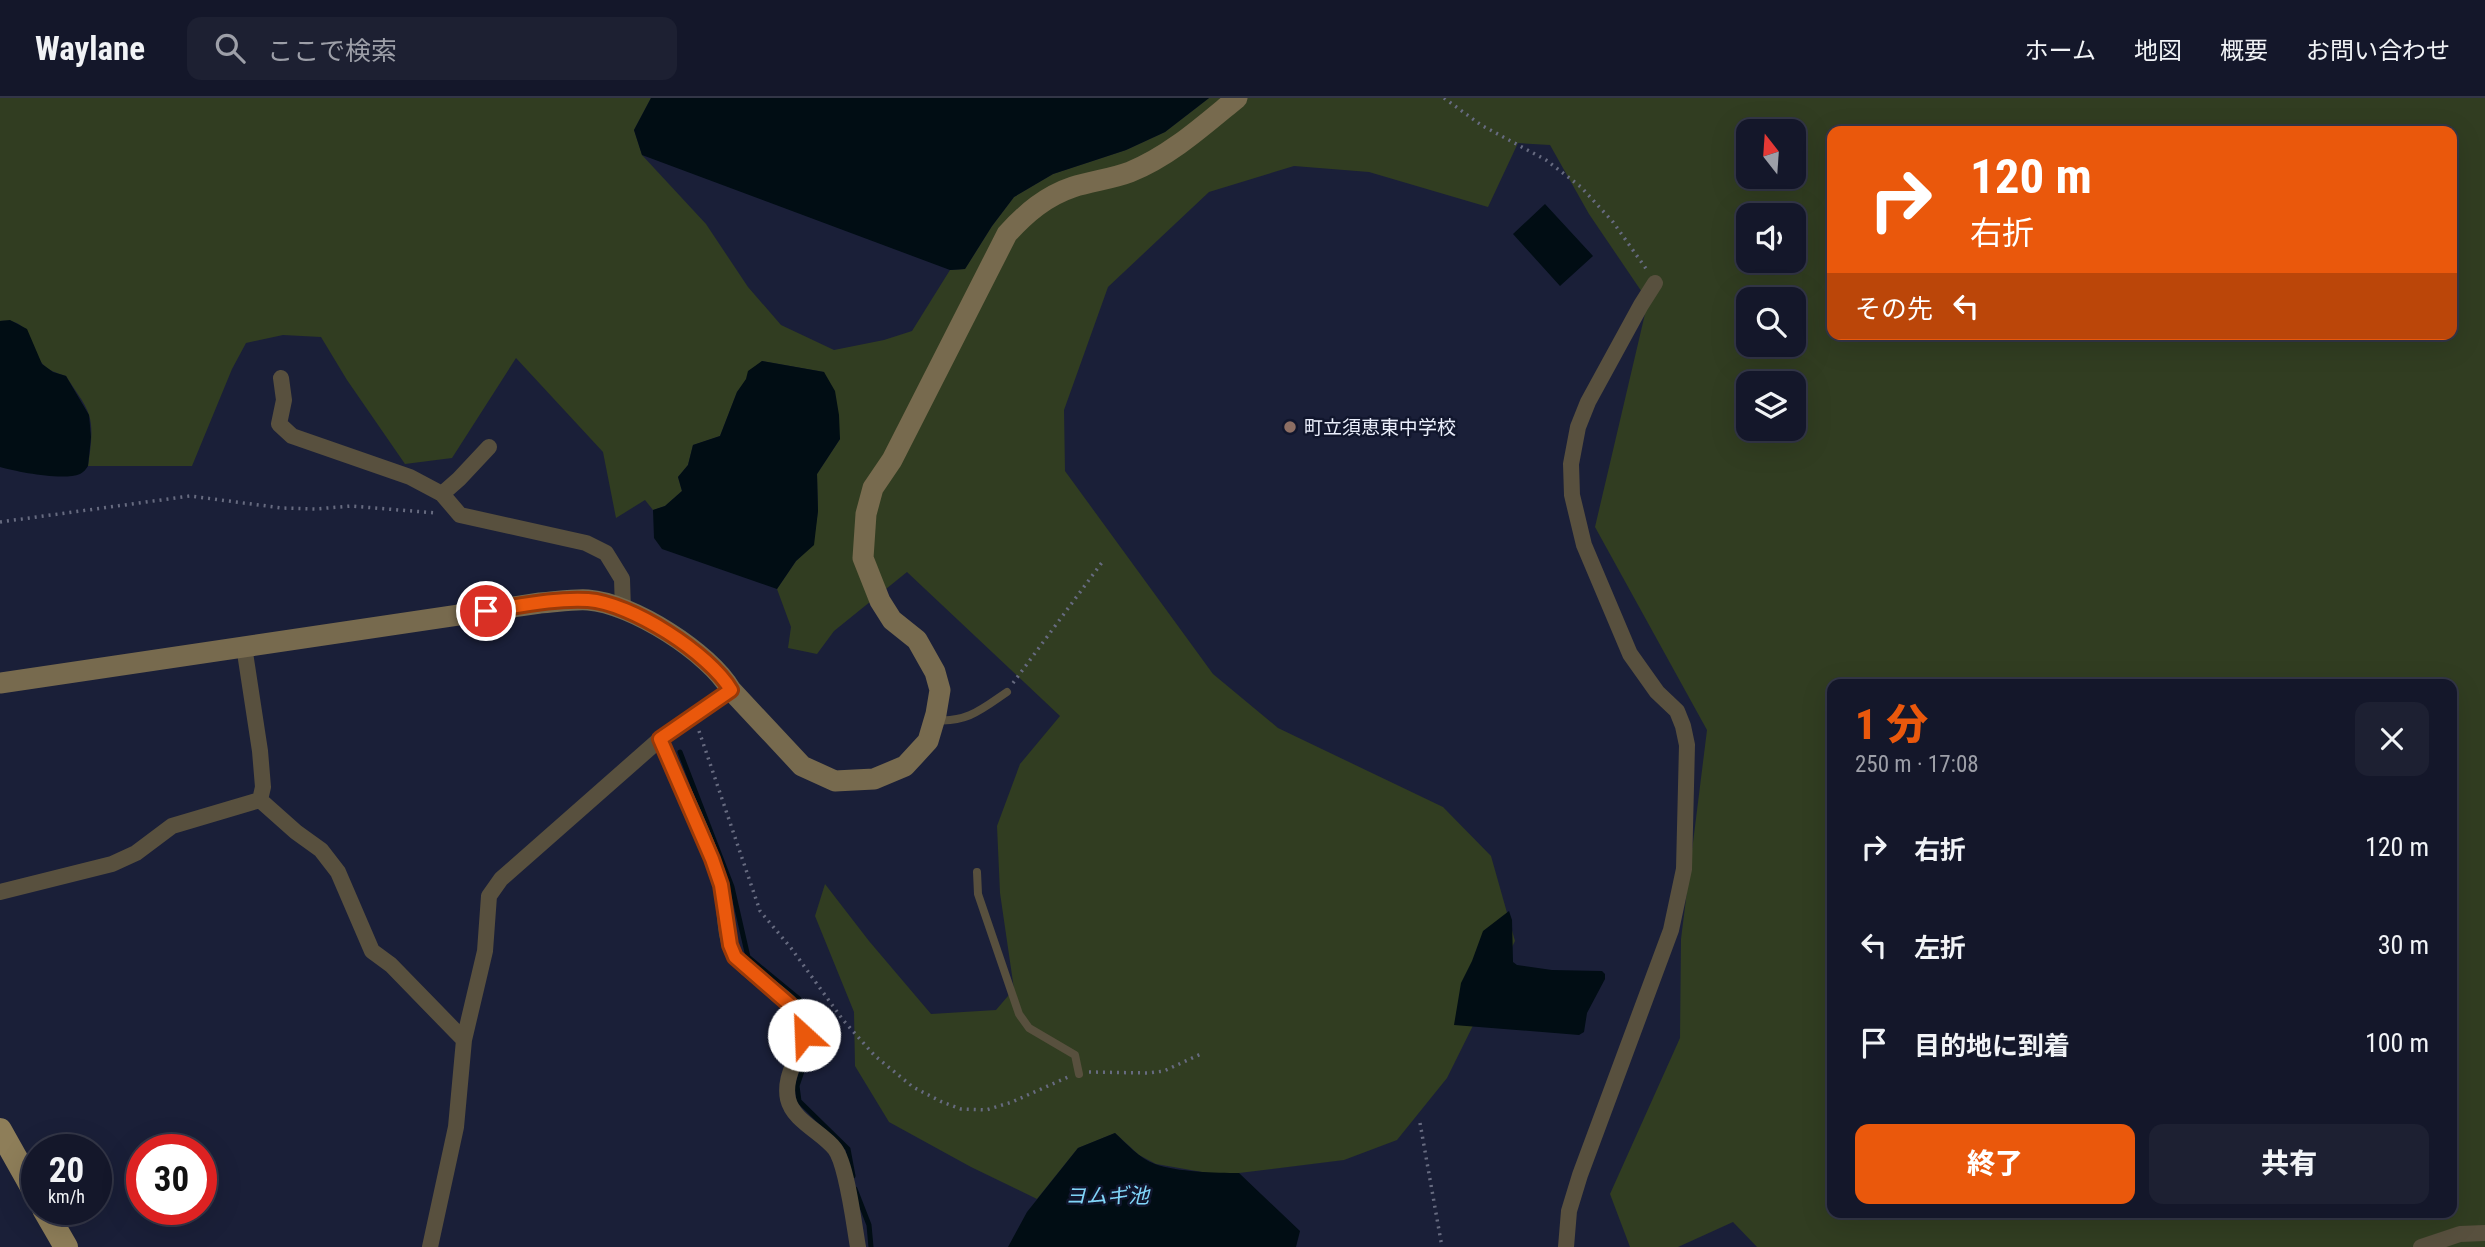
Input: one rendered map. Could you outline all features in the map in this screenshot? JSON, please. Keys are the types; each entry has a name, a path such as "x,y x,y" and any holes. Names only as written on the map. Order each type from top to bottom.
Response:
{"main road":[{"path":"1,1135 21,1169"},
{"path":"53,1225 66,1247"}],"street":[{"path":"0,683 540,603 589,600 623,610 680,641 723,676 731,690 802,766 835,781 874,779 905,766 928,741 940,690 935,671 917,640 892,620 880,601 863,558 866,514 873,488 891,460 1007,234 1027,212 1072,187 1131,171 1157,158 1237,98"},
{"path":"1566,1247 1569,1211 1580,1175 1671,930 1684,869 1687,745 1684,726 1677,711 1657,692 1630,654 1584,545 1572,495 1571,464 1578,427 1594,390 1655,283"},
{"path":"281,378 284,400 279,424 292,436 410,477 442,494 460,515 586,543 606,553 622,579 623,610"},
{"path":"442,494 489,447"},
{"path":"244,646 260,751 263,787 260,800"},
{"path":"430,1247 456,1127 464,1040 485,951 489,896 501,879 660,739 731,690"},
{"path":"660,739 721,885 730,945 735,957 801,1017 804,1035 790,1075 788,1099 798,1116 835,1150 842,1165 858,1247"},
{"path":"0,892 112,864 136,853 172,826 260,800"},
{"path":"260,800 321,850 338,873 372,951 391,965 464,1040"},
{"path":"2421,1247 2460,1234 2485,1233"}],"lane":[{"path":"935,720 951,722 963,719 1007,692"},
{"path":"978,872 978,894 1019,1014 1029,1028 1074,1055 1079,1074"}],"path":[{"path":"1444,98 1481,125 1546,160 1581,187 1613,222 1655,283"},
{"path":"0,522 190,496 282,508 351,506 460,515"},
{"path":"1007,692 1103,561"},
{"path":"694,716 760,911 875,1056 913,1087 961,1109 986,1110 1079,1074 1164,1071 1203,1053"},
{"path":"1420,1123 1442,1247"}],"green space":[{"path":"0,98 651,98 634,130 642,155 706,224 748,287 781,325 834,350 884,340 912,331 950,270 965,269 1014,197 1053,174 1126,150 1165,132 1209,98 2485,98 2485,1247 1757,1247 1733,1222 1678,1247 1630,1247 1610,1194 1680,1038 1681,939 1707,730 1595,527 1648,301 1589,214 1550,145 1518,143 1488,207 1369,172 1294,166 1209,192 1108,287 1064,410 1065,471 1213,674 1278,728 1443,807 1491,856 1515,941 1447,1078 1397,1140 1344,1160 1239,1173 1208,1173 1156,1164 1139,1155 1115,1133 1078,1148 1037,1199 889,1122 855,1066 854,1012 815,916 825,884 931,1014 996,1010 1014,989 1000,893 997,826 1020,764 1060,716 907,572 834,631 817,654 788,648 791,627 777,589 796,561 813,545 818,511 817,474 840,439 824,372 762,361 737,392 720,436 693,445 688,465 678,477 682,491 665,506 653,510 645,500 616,518 603,452 516,358 452,458 405,464 321,337 283,335 246,343 232,369 192,466 88,466 91,427 82,400 66,376 49,369 41,362 27,333 18,323 0,321"}],"water":[{"path":"651,98 1209,98 1165,132 1126,150 1053,174 1014,197 965,269 950,270 642,155 634,130"},
{"path":"1545,204 1593,256 1560,286 1513,234"},
{"path":"10,320 27,329 42,364 53,372 66,376 89,415 91,437 88,466 80,474 52,476 0,467 0,321"},
{"path":"762,361 824,372 835,391 839,415 840,439 817,474 818,511 814,545 796,561 777,589 662,549 654,538 653,510 665,506 682,491 678,477 688,465 693,445 720,436 748,371"},
{"path":"1509,911 1512,920 1513,962 1517,965 1552,970 1602,971 1605,974 1587,1013 1584,1032 1579,1035 1454,1025 1461,983 1483,931"},
{"name":"ヨムギ池","path":"1115,1133 1138,1154 1164,1167 1239,1173 1300,1231 1296,1247 1008,1247 1027,1212 1078,1148"}],"waterway":[{"path":"680,752 732,887 748,957 799,999 818,1024 797,1086 799,1101 848,1149 853,1176"},
{"path":"855,1189 869,1225 871,1247"}],"place":[{"name":"町立須恵東中学校","path":"1290,427"}],"route":[{"path":"486,611 540,603 589,600 615,607 671,634 723,676 731,690 660,739 721,885 730,945 735,957 801,1017 804,1035"}]}
